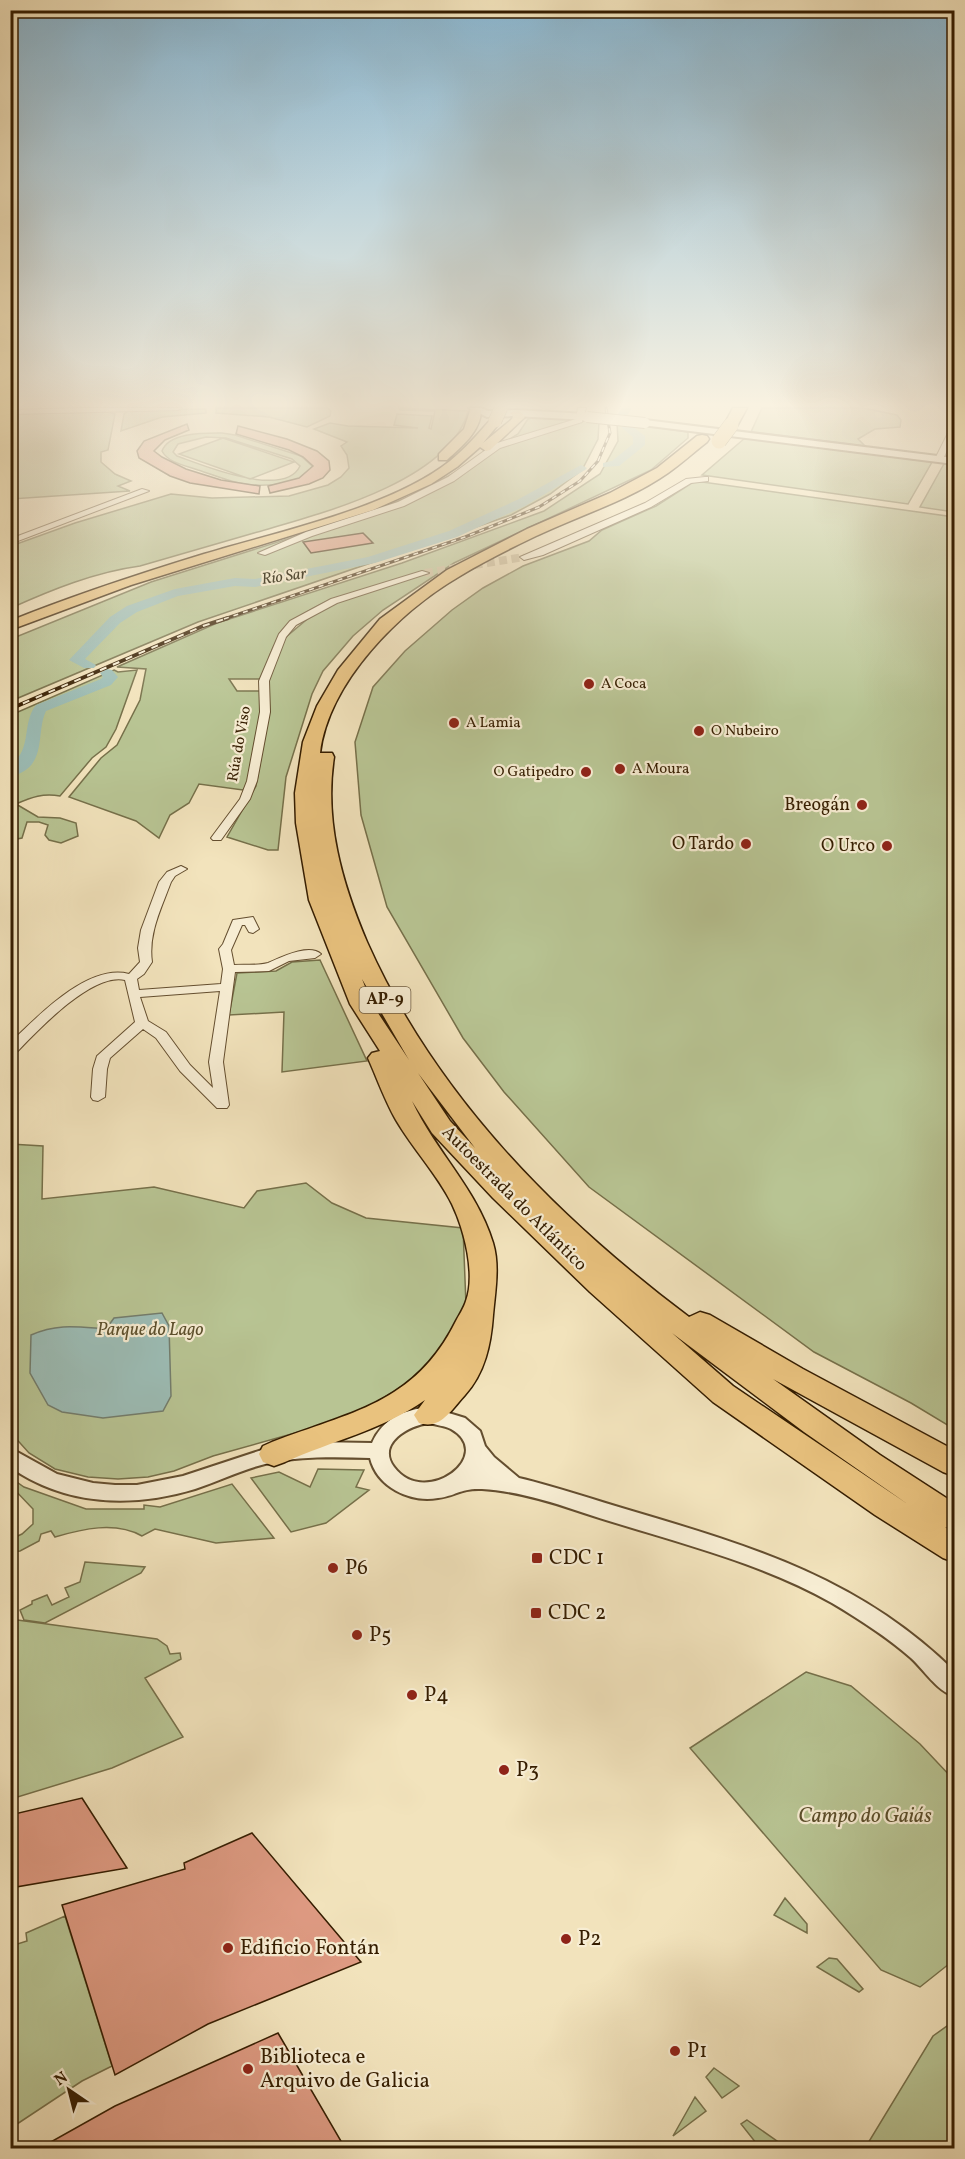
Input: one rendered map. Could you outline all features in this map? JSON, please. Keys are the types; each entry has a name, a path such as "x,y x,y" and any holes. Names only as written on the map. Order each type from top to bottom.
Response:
{"highway":[{"path":"10,618 76,591 345,509"},
{"path":"10,626 75,599 339,518 362,509"},
{"name":"Autoestrada do Atlántico","path":"586,509 532,532 453,573 417,597 386,623 344,674 326,706 312,742 305,794 306,823 320,900 361,1004 401,1069 441,1127 502,1192 600,1285 723,1394 886,1506 954,1549"},
{"name":"Autoestrada do Atlántico","path":"609,509 506,557 435,601 378,651 359,676 341,708 328,741 323,765 322,821 339,898 359,952 396,1021 472,1129 527,1188 615,1273 805,1418 954,1518"},
{"path":"361,1004 381,1062 408,1119 464,1202 480,1244 483,1269 477,1343 464,1378 429,1415"},
{"path":"615,1273 794,1377 954,1464"},
{"path":"274,1454 297,1443 344,1429 375,1416 412,1394 433,1377 450,1357 482,1298"}],"street":[{"path":"10,542 98,509"},
{"path":"262,553 309,534 386,509"},
{"path":"525,557 540,554 640,509"},
{"name":"Rúa do Viso","path":"218,838 245,799 252,782 265,712 264,681 282,636 293,623 334,601 425,573"},
{"path":"131,978 146,962 144,948 147,930 165,882 171,874 181,869"},
{"path":"131,978 133,994 142,1023 161,1035 185,1068 222,1105 216,1062 219,1029 228,987 229,969 225,949 229,945 237,922 249,920 253,929"},
{"path":"229,969 269,968 286,958 315,954"},
{"path":"10,1051 58,1005 97,979 120,974 131,978"},
{"path":"133,994 228,987"},
{"path":"98,1096 100,1069 104,1056 142,1023"},
{"path":"514,1484 487,1463 477,1450 474,1439 467,1429 457,1421 429,1415 401,1422 382,1440 379,1451 381,1464 384,1470 400,1485 415,1490 432,1490 448,1487 460,1481 479,1479 514,1484 732,1550 828,1591 871,1614 901,1634 954,1686"},
{"path":"10,1456 31,1472 60,1485 95,1493 124,1494 156,1491 183,1484 274,1454 338,1448 379,1451"},
{"path":"460,1481 473,1467 477,1450"}],"green space":[{"path":"122,509 333,509 140,566 90,577 11,608 11,546"},
{"path":"378,509 523,509 511,515 198,622 11,701 11,639 151,582"},
{"path":"547,509 569,509 454,563 383,610 353,636 323,671 312,694 286,777 278,850 268,850 227,837 256,786 269,713 268,682 277,654 286,637 330,600 303,614 285,629 272,649 262,679 229,679 237,691 262,691 262,711 247,785 243,790 199,784 189,803 170,815 159,838 136,821 69,797 101,758 117,745 140,700 146,669 117,667 217,623 402,563"},
{"path":"650,509 895,509 954,517 954,1429 911,1403 814,1352 589,1187 504,1092 463,1038 387,907 361,815 355,742 373,687 405,651 452,610 483,588 523,566 589,541 602,530"},
{"path":"932,509 954,509 954,512"},
{"path":"114,670 118,672 137,670 116,729 106,747 92,758 60,796 38,796 16,804 38,817 60,818 76,823 78,836 61,843 49,840 45,835 48,825 27,822 22,838 11,840 11,715"},
{"path":"320,960 367,1061 282,1072 284,1012 229,1015 237,973 276,971 292,962"},
{"name":"Parque do Lago","path":"10,1144 43,1146 42,1199 154,1187 244,1208 257,1191 306,1183 332,1203 366,1218 463,1228 466,1305 442,1348 412,1380 377,1402 327,1424 148,1477 118,1479 88,1477 55,1469 29,1453 11,1433"},
{"path":"318,1469 364,1470 356,1487 369,1490 326,1523 291,1532 251,1478 279,1472 310,1487"},
{"path":"11,1478 24,1487 86,1509 144,1509 144,1505 160,1507 232,1484 274,1538 216,1543 155,1529 142,1536 121,1529 98,1528 55,1537 51,1531 41,1534 39,1541 20,1551 11,1552 11,1539 22,1534 33,1524 33,1509 11,1486"},
{"path":"85,1562 145,1567 141,1573 45,1623 24,1620 20,1610 32,1604 32,1601 47,1595 52,1605 69,1597 65,1588 80,1582"},
{"path":"10,1619 157,1639 167,1646 170,1654 180,1653 181,1659 145,1678 183,1737 112,1768 11,1799"},
{"name":"Campo do Gaiás","path":"806,1672 851,1686 920,1744 954,1780 954,1960 920,1987 881,1970 690,1748"},
{"path":"785,1898 807,1924 807,1933 774,1915"},
{"path":"65,1916 112,2066 82,2081 11,2128 11,1946 27,1941 26,1933"},
{"path":"829,1958 837,1959 863,1989 859,1992 817,1967"},
{"path":"954,2021 954,2148 865,2148 933,2036"},
{"path":"714,2068 739,2086 722,2098 706,2077"},
{"path":"695,2097 706,2111 673,2136"},
{"path":"747,2120 787,2148 760,2148 741,2124"}],"water":[{"path":"162,1313 169,1326 171,1396 163,1411 103,1418 62,1412 48,1405 30,1373 31,1335 59,1327 106,1329 114,1318"}],"building":[{"path":"363,533 373,543 311,553 303,542"},
{"path":"82,1798 127,1868 10,1888 10,1815"},
{"name":"Edificio Fontán","path":"252,1833 361,1962 208,2024 115,2075 62,1905 185,1869 184,1863"},
{"name":"Biblioteca e Arquivo de Galicia","path":"278,2033 345,2148 40,2148 115,2106"}],"waterway":[{"name":"Río Sar","path":"89,665 76,660 115,620 132,609 175,593 235,582 255,583 371,560 453,534 508,509"},
{"name":"Río Sar","path":"10,772 30,754 37,713 41,708 106,682 111,677 107,673"}],"tunnel":[{"path":"425,573 524,557"}],"railway":[{"path":"224,619 465,537 535,509"},
{"path":"10,709 203,626 228,618"}],"place":[{"name":"A Coca","path":"589,684"},
{"name":"A Lamia","path":"454,723"},
{"name":"O Nubeiro","path":"699,731"},
{"name":"A Moura","path":"620,769"},
{"name":"O Gatipedro","path":"586,772"},
{"name":"Breogán","path":"862,805"},
{"name":"O Tardo","path":"746,844"},
{"name":"O Urco","path":"887,846"},
{"name":"CDC 1","path":"537,1558"},
{"name":"P6","path":"333,1568"},
{"name":"CDC 2","path":"536,1613"},
{"name":"P5","path":"357,1635"},
{"name":"P4","path":"412,1695"},
{"name":"P3","path":"504,1770"},
{"name":"P2","path":"566,1939"},
{"name":"Edificio Fontán","path":"228,1948"},
{"name":"P1","path":"675,2051"},
{"name":"Biblioteca e Arquivo de Galicia","path":"248,2069"}]}
